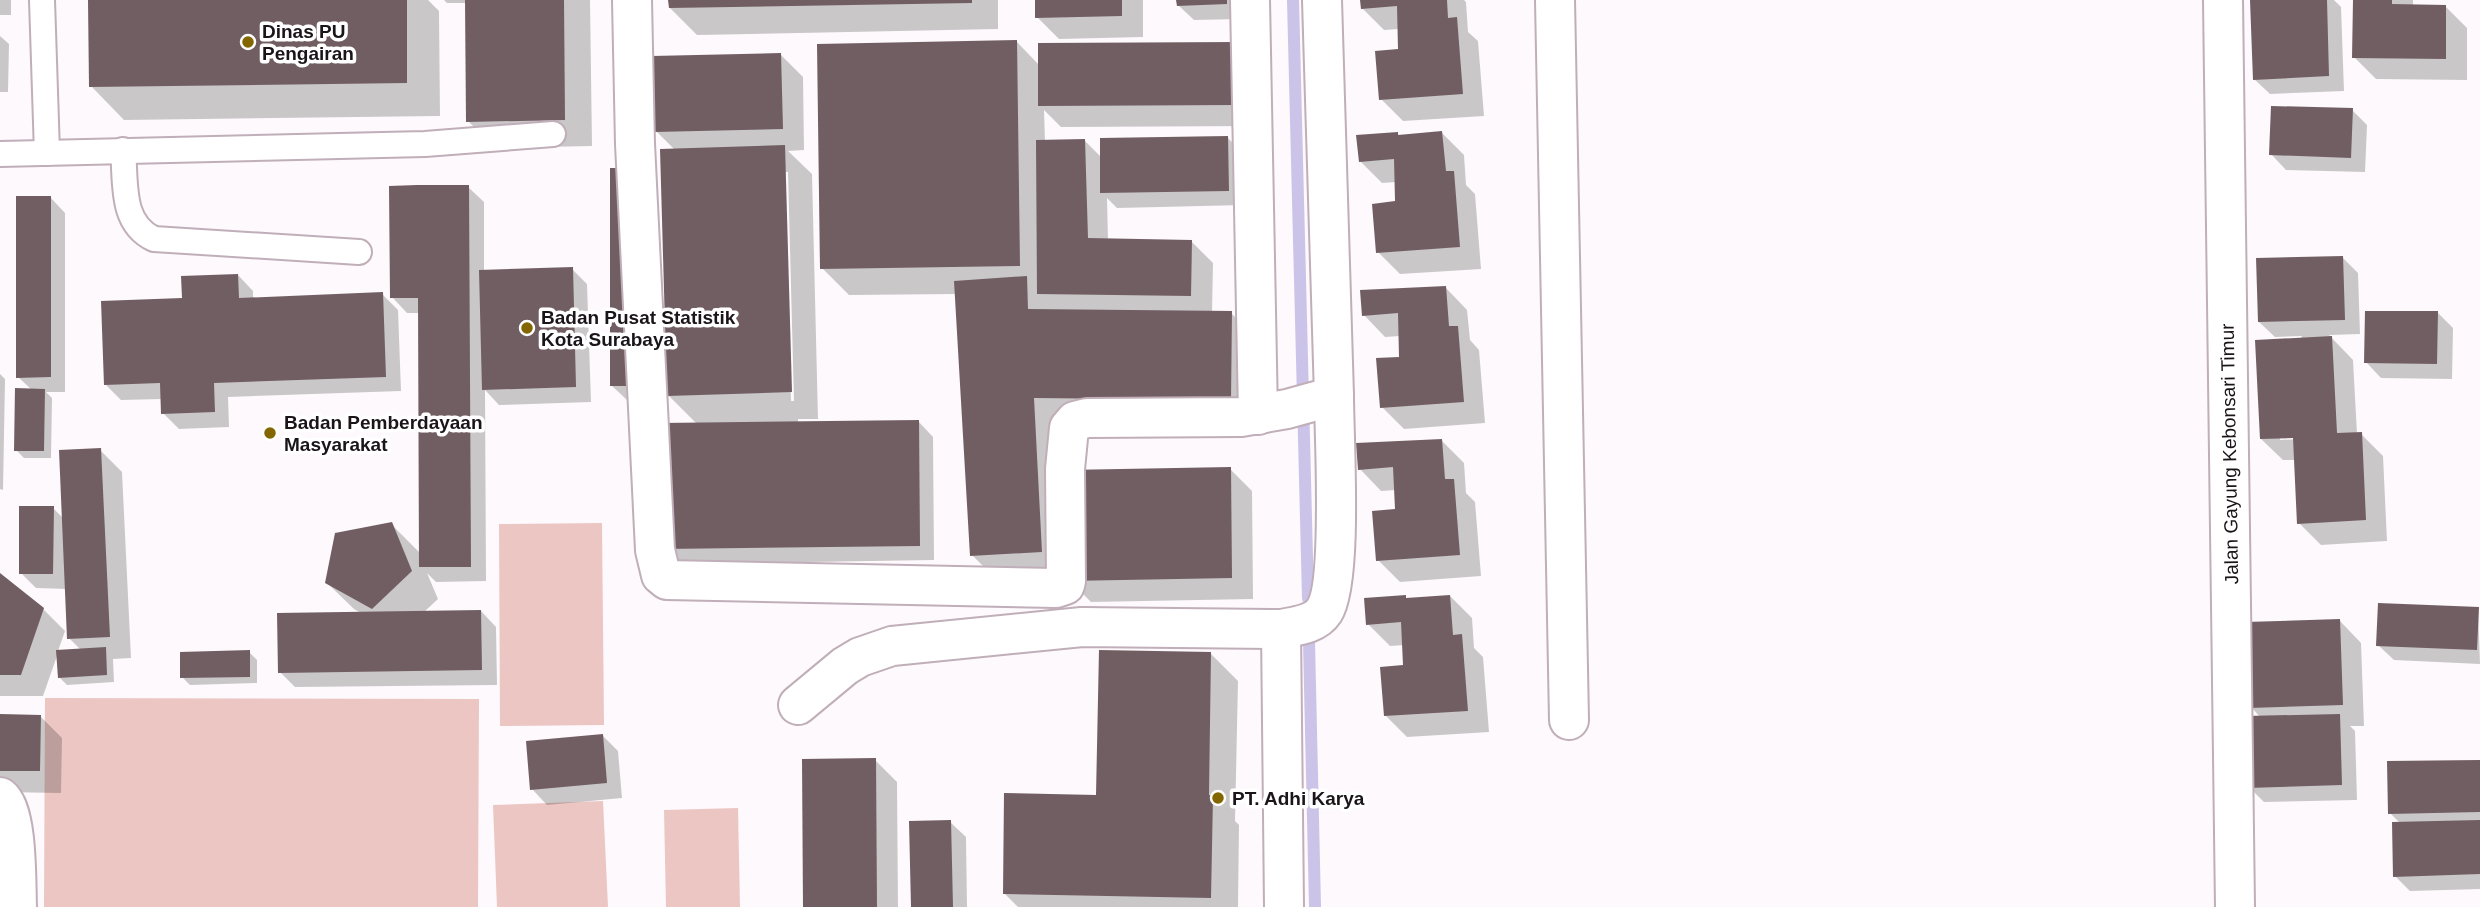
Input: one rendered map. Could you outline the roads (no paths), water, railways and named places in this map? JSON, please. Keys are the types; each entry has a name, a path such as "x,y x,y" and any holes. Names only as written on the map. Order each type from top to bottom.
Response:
{"street":[{"path":"632,0 635,144 655,550 658,570 664,579 1060,588 1066,581 1065,469 1069,428 1073,423 1087,418 1241,417 1300,405"},
{"path":"799,705 845,666 860,657 892,646 1083,627 1281,629 1306,624 1321,615 1326,606 1335,542 1300,405 1250,0"},
{"path":"1300,405 1322,0"},
{"path":"1555,0 1569,720"},
{"name":"Jalan Gayung Kebonsari Timur","path":"2223,0 2235,907"},
{"path":"1281,629 1284,907"},
{"path":"0,797 5,800 12,822 18,907"}],"lane":[{"path":"42,0 47,153"},
{"path":"0,154 425,144 553,134"},
{"path":"123,150 127,202 132,222 142,234 154,239 359,252"}],"waterway":[{"path":"1293,0 1308,598"},
{"path":"1309,642 1315,907"}],"place":[{"name":"Dinas PU Pengairan","path":"248,42"},
{"name":"Badan Pusat Statistik Kota Surabaya","path":"527,328"},
{"name":"Badan Pemberdayaan Masyarakat","path":"270,433"},
{"name":"PT. Adhi Karya","path":"1218,798"}]}
